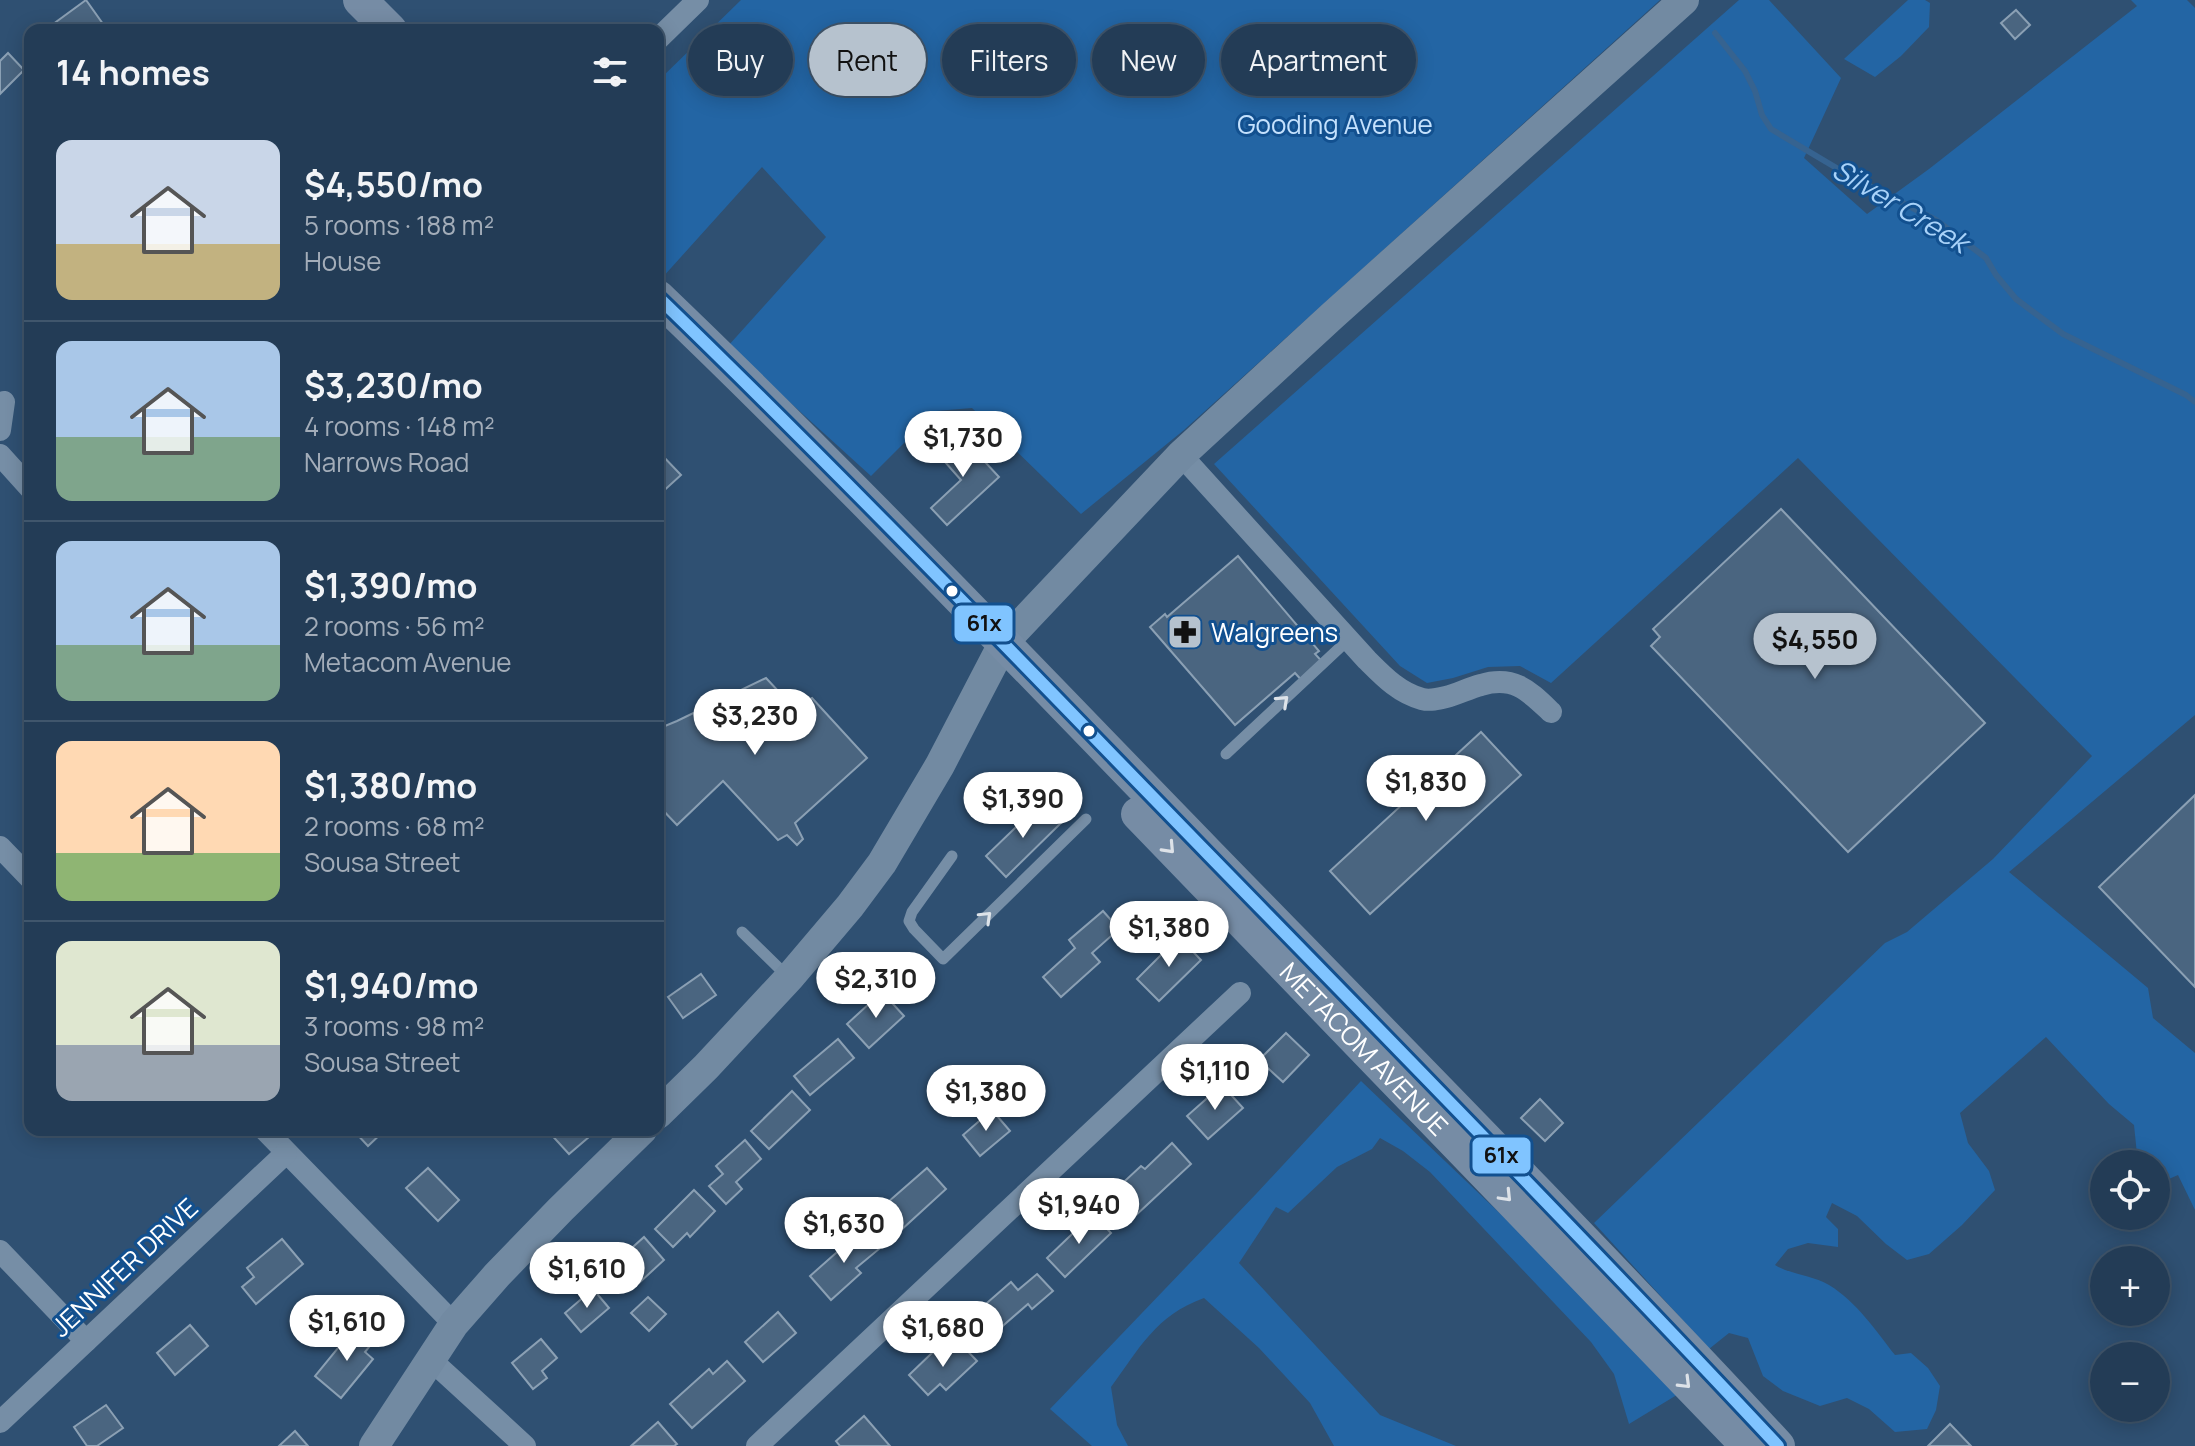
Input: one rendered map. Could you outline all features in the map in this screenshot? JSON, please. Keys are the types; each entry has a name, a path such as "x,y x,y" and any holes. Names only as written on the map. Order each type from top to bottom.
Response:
{"main road":[{"name":"METACOM AVENUE","path":"664,304 905,550 999,651 1185,865 1778,1446"},
{"name":"METACOM AVENUE","path":"759,402 866,527 999,651"},
{"name":"METACOM AVENUE","path":"1564,1238 1747,1446"}],"street":[{"path":"664,33 698,0"},
{"path":"664,1104 706,1067 789,978 882,863 940,765 999,651 1181,455 1684,0"},
{"path":"0,430 4,402"},
{"path":"0,455 24,481"},
{"path":"1181,455 1348,640 1391,683 1421,699 1433,700 1495,681 1510,683 1525,688 1551,712"},
{"path":"0,847 24,872"},
{"path":"757,1446 1240,993"},
{"path":"270,1136 454,1324"},
{"path":"374,1446 454,1324 497,1275 636,1136"},
{"name":"JENNIFER DRIVE","path":"0,1422 286,1153"},
{"path":"0,1251 86,1341"},
{"path":"431,1360 525,1446"}],"lane":[{"path":"1226,754 1348,640"},
{"path":"952,856 912,912 909,921 943,959 1086,819"},
{"path":"742,932 789,978"}],"green space":[{"name":"Gooding Avenue","path":"741,0 1660,0 1184,430 1081,514 972,408 936,411 871,476 728,346 826,237 762,167 664,276 664,75 688,52 688,96 793,96 793,24 716,24"},
{"path":"1739,0 1769,0 1841,78 1804,158 1867,214 2137,6 2131,0 2187,0 2195,8 2195,715 2009,872 2148,988 2153,1018 2195,1053 2195,1210 2178,1175 2170,1178 2170,1150 2137,1150 2134,1125 2109,1104 2046,1037 1960,1113 1968,1143 1989,1171 1995,1190 1929,1254 1907,1260 1857,1216 1832,1203 1826,1217 1838,1229 1838,1247 1808,1243 1788,1249 1775,1265 1829,1285 1857,1308 1895,1355 1911,1353 1928,1368 1940,1386 1936,1410 1927,1429 1895,1432 1869,1409 1847,1398 1820,1406 1783,1391 1763,1376 1748,1338 1729,1333 1709,1349 1594,1223 1885,943 1907,932 1993,859 2092,756 1798,458 1551,683 1520,666 1488,667 1427,683 1400,666 1214,464"},
{"path":"1908,0 1930,3 1929,27 1901,56 1875,77 1844,59"},
{"path":"1361,1081 1685,1390 1629,1424 1614,1374 1591,1342 1430,1172 1380,1138 1372,1149 1337,1167 1288,1213 1276,1207 1239,1263 1380,1415 1456,1446 1334,1446 1310,1403 1259,1348 1204,1298 1187,1305 1161,1324 1111,1387 1117,1425 1128,1446 1092,1446 1050,1409"}],"building":[{"path":"86,0 103,24 53,24"},
{"path":"2016,10 2030,25 2015,39 2001,23"},
{"path":"8,53 24,70 0,94 0,61"},
{"path":"959,434 999,477 947,525 931,508 961,480 938,454"},
{"path":"664,457 681,475 664,491"},
{"path":"1781,509 1985,723 1848,852 1651,646 1660,637 1653,629"},
{"path":"1238,556 1319,651 1315,654 1326,666 1305,684 1295,673 1235,725 1150,627 1165,614 1167,617"},
{"path":"766,678 793,707 812,698 867,758 795,823 803,839 797,845 787,835 778,840 723,781 677,825 664,811 664,725"},
{"path":"1481,732 1521,775 1370,914 1330,871"},
{"path":"2195,795 2195,987 2099,887"},
{"path":"1041,803 1061,823 1006,877 986,856"},
{"path":"1103,911 1119,929 1092,953 1100,962 1061,997 1043,977 1075,948 1069,940"},
{"path":"1179,937 1201,960 1159,1001 1137,979"},
{"path":"701,974 716,995 683,1018 668,997"},
{"path":"882,992 904,1016 869,1048 847,1024"},
{"path":"1286,1033 1309,1055 1283,1082 1259,1060"},
{"path":"838,1039 854,1058 810,1095 794,1076"},
{"path":"1222,1085 1243,1108 1208,1139 1187,1116"},
{"path":"792,1091 810,1110 769,1149 751,1131"},
{"path":"1540,1099 1563,1123 1545,1141 1521,1118"},
{"path":"992,1110 1010,1131 980,1156 963,1135"},
{"path":"359,1136 379,1136 368,1146"},
{"path":"552,1136 590,1136 569,1154"},
{"path":"745,1140 761,1159 736,1182 742,1189 726,1204 709,1186 723,1174 716,1166"},
{"path":"1172,1143 1191,1164 1135,1216 1113,1192 1141,1166 1145,1169"},
{"path":"428,1168 459,1200 438,1221 406,1188"},
{"path":"927,1168 946,1189 900,1231 880,1209"},
{"path":"694,1190 715,1211 690,1237 687,1233 673,1247 655,1229"},
{"path":"1093,1214 1111,1233 1065,1277 1047,1258"},
{"path":"862,1230 879,1249 856,1268 861,1273 831,1300 810,1276"},
{"path":"644,1237 664,1260 639,1283 635,1278 622,1291 605,1272"},
{"path":"282,1239 303,1264 256,1304 242,1287 254,1277 247,1268"},
{"path":"1037,1274 1053,1291 1032,1309 1028,1304 998,1330 980,1309 1011,1282 1018,1290"},
{"path":"593,1289 609,1308 581,1332 565,1313"},
{"path":"648,1297 666,1314 649,1331 631,1313"},
{"path":"778,1312 796,1333 763,1362 745,1342"},
{"path":"190,1325 208,1346 175,1375 157,1353"},
{"path":"356,1326 374,1341 365,1352 373,1359 341,1398 315,1376"},
{"path":"541,1339 557,1358 542,1371 547,1378 533,1389 512,1363"},
{"path":"958,1341 977,1361 946,1390 940,1384 928,1395 909,1375 933,1352 939,1358"},
{"path":"727,1361 745,1381 692,1428 670,1404 709,1369 713,1374"},
{"path":"106,1405 123,1428 97,1446 87,1446 74,1427"},
{"path":"864,1416 890,1446 840,1446 836,1441"},
{"path":"658,1422 677,1444 631,1446"},
{"path":"1950,1424 1971,1446 1928,1446"},
{"path":"295,1431 308,1446 279,1446"}],"waterway":[{"name":"Silver Creek","path":"1715,33 1745,71 1762,115 1771,129 1850,176 1936,220 1986,258 2016,299 2063,334 2195,402"}],"transit line":[{"name":"61x","path":"664,303 1003,643 1494,1148 1778,1446"}],"place":[{"name":"Walgreens","path":"1185,632"}]}
